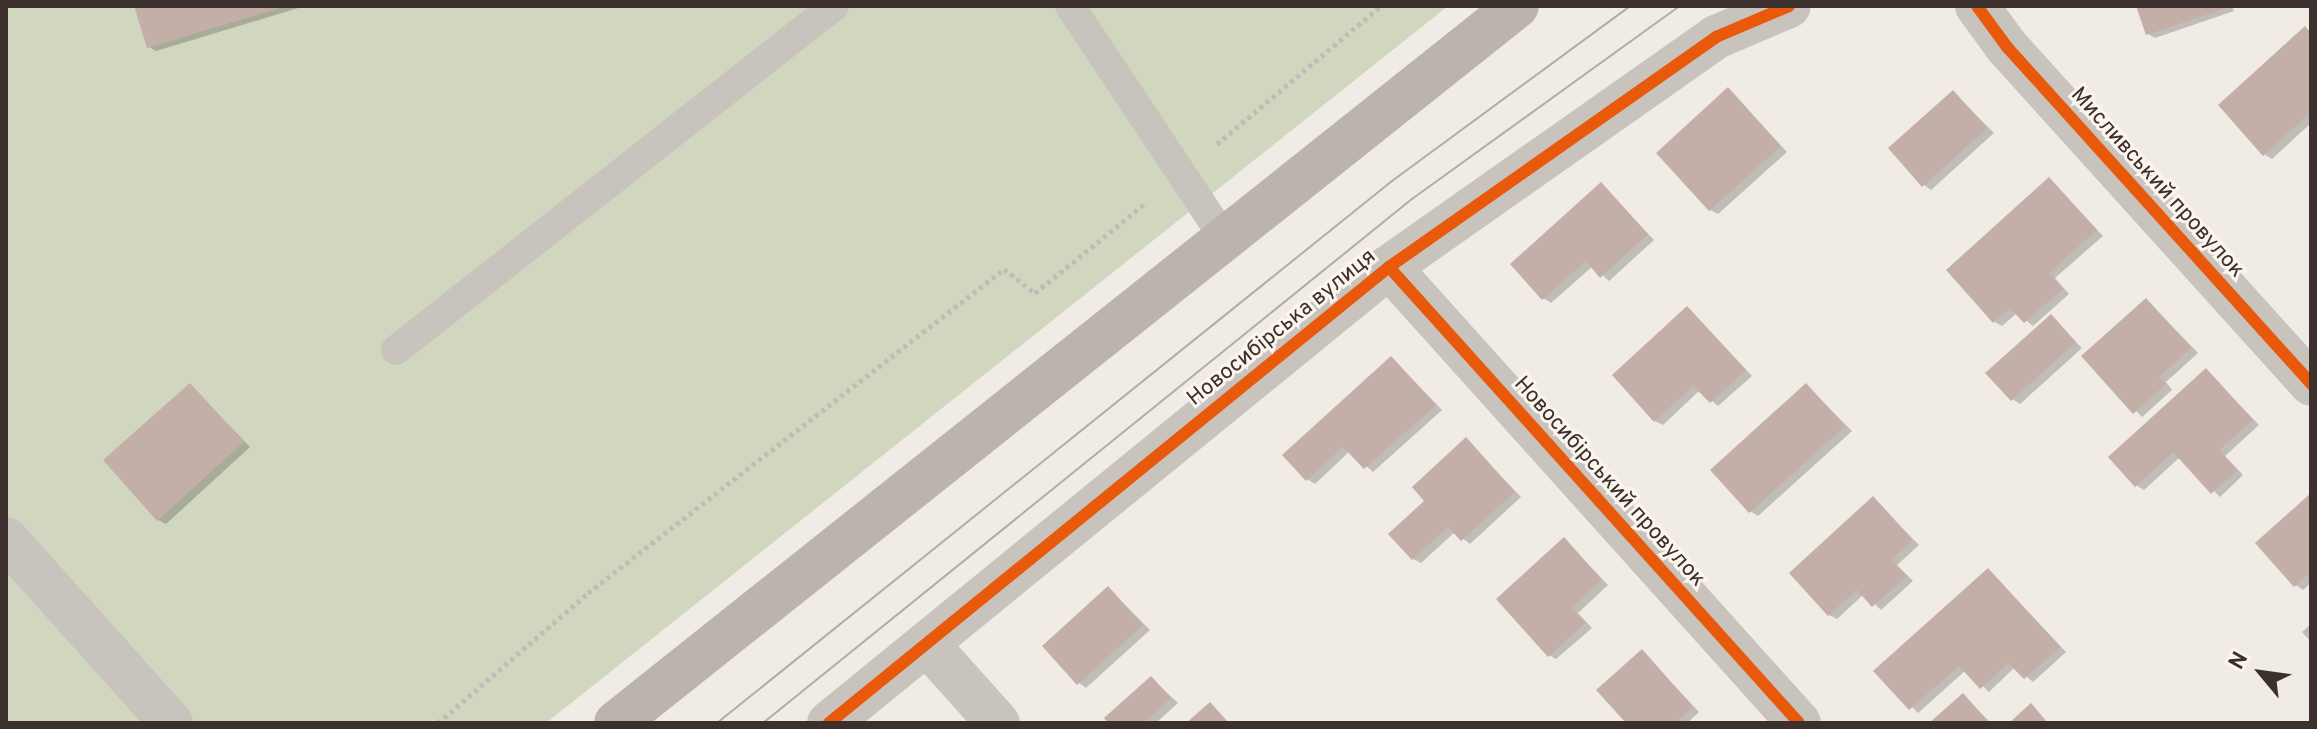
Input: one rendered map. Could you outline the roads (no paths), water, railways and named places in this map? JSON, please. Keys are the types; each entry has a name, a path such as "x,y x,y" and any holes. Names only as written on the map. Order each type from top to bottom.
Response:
{"main road":[{"path":"616,723 1517,6"}],"street":[{"name":"Новосибірська вулиця","path":"829,723 1389,267 1716,37 1789,6"},
{"name":"Мисливський провулок","path":"1977,6 2007,47 2311,384"},
{"name":"Новосибірський провулок","path":"1389,267 1799,723"},
{"path":"6,539 171,723"},
{"path":"927,644 998,723"}],"lane":[{"path":"396,350 834,6"},
{"path":"1070,6 1225,239"}],"tram line":[{"path":"717,723 1392,181 1630,6"},
{"path":"763,723 1412,199 1680,6"}]}
